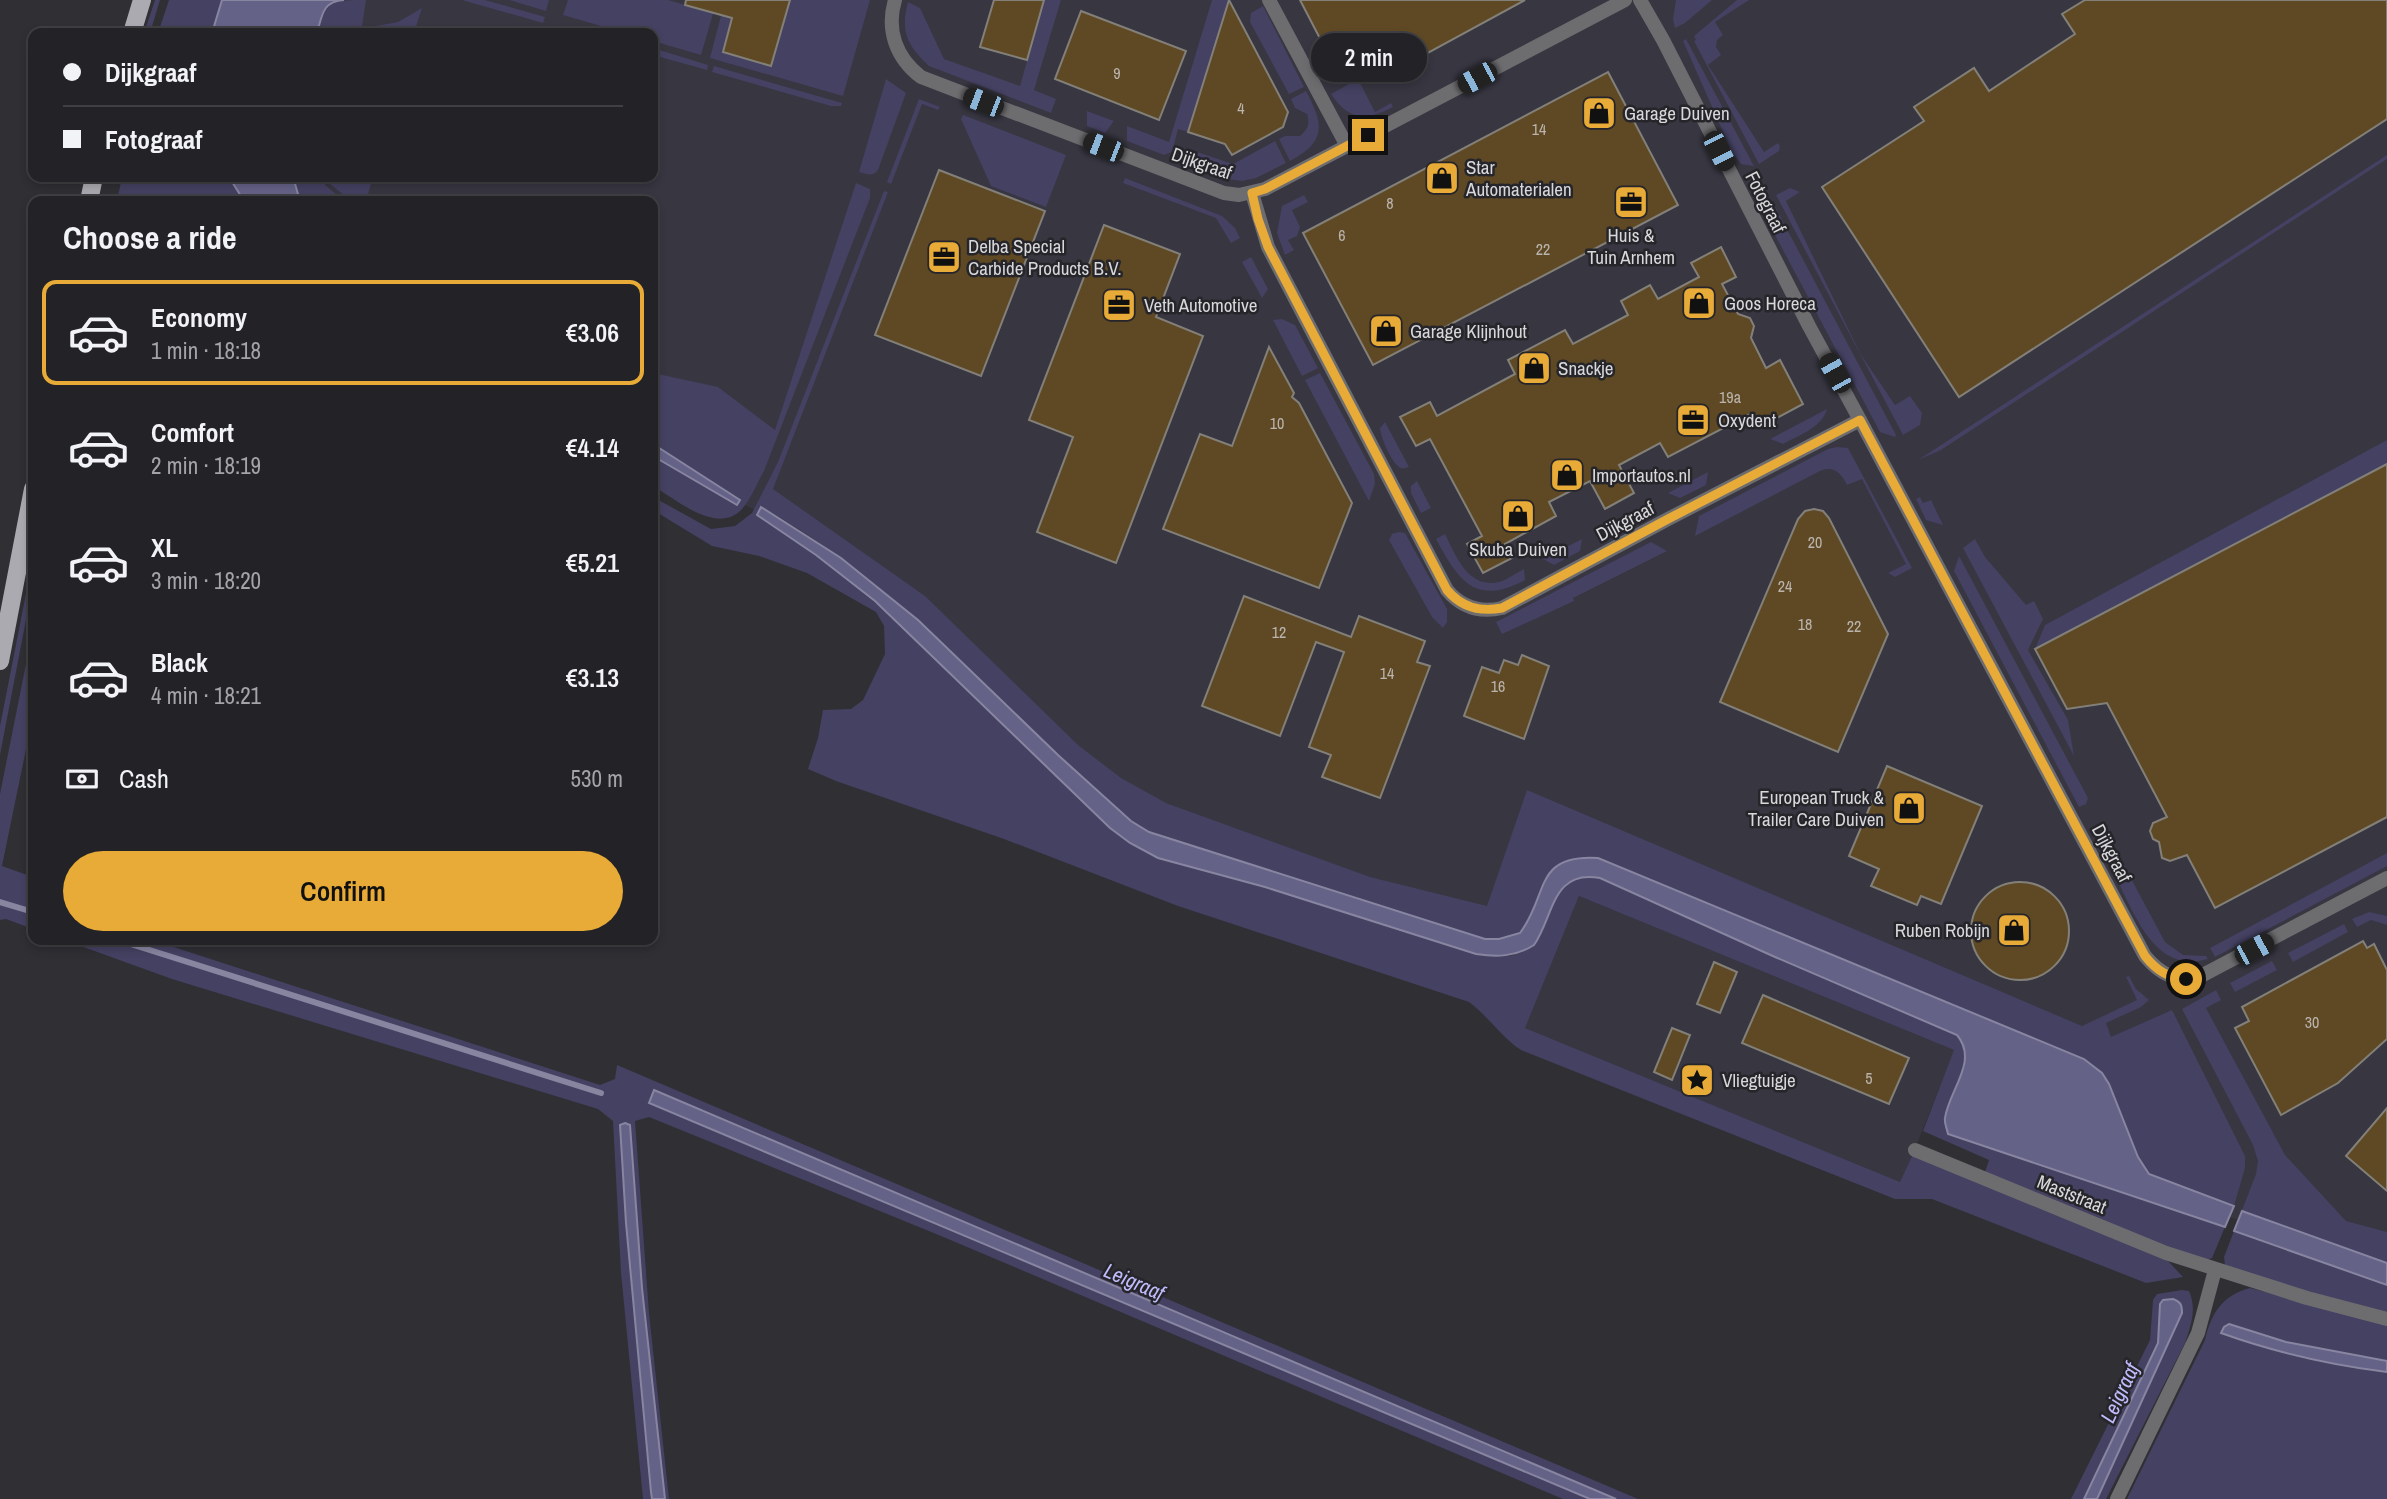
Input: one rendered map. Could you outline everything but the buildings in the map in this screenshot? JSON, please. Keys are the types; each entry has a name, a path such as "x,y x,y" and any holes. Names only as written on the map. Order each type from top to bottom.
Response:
{"main road":[{"path":"134,28 142,0"},
{"path":"0,661 28,515"}],"street":[{"name":"Dijkgraaf","path":"895,0 891,18 894,42 910,68 921,77 1224,193 1252,193 1268,247 1447,590 1464,606 1488,611 1502,608 1860,420 2152,965 2163,974 2176,979 2199,977 2387,878"},
{"path":"1269,0 1348,146"},
{"path":"1252,193 1265,189 1625,0"},
{"name":"Fotograaf","path":"1640,0 1860,420"},
{"name":"Maststraat","path":"1915,1150 2166,1253 2215,1270 2387,1319"},
{"path":"2117,1499 2198,1333 2215,1270"}],"shaded area":[{"path":"155,0 160,0 152,28 146,28"},
{"path":"169,0 222,0 214,28 160,28"},
{"path":"222,0 344,0 332,3 324,10 318,28 214,28"},
{"path":"264,0 2387,0 2387,1273 2221,1214 1975,1029 1594,865 1528,936 1162,850 894,608 759,512 658,454 658,196 270,196 261,182 658,182 658,28 258,28"},
{"path":"366,0 362,26 364,28 319,28 327,8 345,1"},
{"path":"462,0 485,0 545,17 543,23"},
{"path":"509,0 549,0 546,11"},
{"path":"568,0 668,0 706,11 717,0 701,55 658,42 658,28 608,28 563,15"},
{"path":"725,0 737,0 723,52 771,66 790,0 870,0 843,96 710,58"},
{"path":"1044,0 1061,0 1034,90 1056,99 1051,113 929,66 915,52 905,30 908,2 920,8 944,59 1020,86"},
{"path":"1212,0 1229,0 1188,132 1178,129 1172,152 1164,155 1127,141 1127,126 1169,142"},
{"path":"1676,0 1712,0 1675,28 1673,19"},
{"path":"1737,0 1749,0 1715,22 1723,35 1717,40 1716,47 1721,55 1708,65 1764,152 1778,143 1780,146 1779,151 1759,164 1694,41 1694,36"},
{"path":"1263,6 1304,87 1289,94 1250,22 1251,13"},
{"path":"422,8 416,28 370,28 371,27 398,22"},
{"path":"1686,39 1754,166 1741,164 1732,152 1683,41"},
{"path":"658,50 708,65 707,70 658,56"},
{"path":"714,66 842,103 841,106 831,106 712,72"},
{"path":"886,79 906,93 878,170 874,174 867,174 859,172"},
{"path":"1358,79 1375,112 1391,103 1393,107 1366,116 1351,114 1344,109 1331,94"},
{"path":"1306,91 1316,113 1319,131 1311,146 1290,161 1279,139 1285,136 1300,136 1307,129 1307,114 1295,108 1291,99"},
{"path":"919,99 940,107 938,110 922,104 891,184 887,182"},
{"path":"1087,111 1114,121 1105,133 1087,126"},
{"path":"963,115 1066,155 1046,207 991,186 961,119"},
{"path":"1275,141 1286,163 1256,178 1242,181 1219,178 1180,163 1185,148 1233,164"},
{"path":"2387,155 2387,159 1941,450 1918,460"},
{"path":"1125,178 1222,216 1235,228 1240,238 1231,243 1216,218 1123,183"},
{"path":"121,182 232,182 241,196 118,196"},
{"path":"232,182 294,182 299,196 241,196"},
{"path":"294,182 325,182 325,185 338,196 299,196"},
{"path":"372,182 367,196 345,196 329,183"},
{"path":"856,183 870,189 870,198 764,471 751,496 742,509 721,519 697,512 658,489 658,374 718,387 775,430"},
{"path":"1790,188 1800,192 1786,201 1861,355 1895,405 1910,396 1922,413 1920,425 1903,435 1776,195"},
{"path":"884,191 888,192 773,489 925,596 1078,745 1121,778 1166,803 1370,877 1487,906 1527,790 2082,1026 2137,1000 2126,977 2129,976 2136,989 2149,1000 2141,1007 2106,1023 2111,1037 2172,1010 2245,1156 2245,1168 2234,1206 2149,1174 2138,1157 2102,1073 1598,858 1563,863 1553,870 1520,933 1499,939 1485,939 1149,832 1084,781 900,606 833,553 761,507 757,516 816,555 875,601 1130,843 1158,858 1265,887 1476,954 1494,956 1519,954 1535,941 1560,891 1569,882 1582,877 1600,878 1957,1035 1966,1050 1950,1128 2225,1227 2212,1258 2203,1261 1985,1172 1989,1160 1923,1131 1954,1050 1579,896 1525,1028 1900,1182 1913,1154 2168,1261 2183,1277 2146,1283 1932,1199 1895,1199 1521,1050 1469,1002 1178,906 1004,839 808,769 823,710 851,709 863,700 885,654 884,626 876,612 807,573 759,556 712,546 658,513 658,500 711,529 735,526 752,513 778,462"},
{"path":"1304,195 1308,202 1292,210 1300,227 1297,236 1288,240 1294,250 1285,255 1277,233 1282,206"},
{"path":"1771,199 1895,437 1880,432 1767,220"},
{"path":"1251,257 1268,289 1262,298 1242,262"},
{"path":"1282,319 1295,325 1318,368 1302,376 1273,320"},
{"path":"1320,373 1374,474 1375,484 1369,501 1305,380"},
{"path":"1827,409 1820,421 1803,434 1783,444 1770,439"},
{"path":"1385,422 1409,467 1399,467 1389,454 1380,432"},
{"path":"2387,440 2387,464 2035,649 2045,625"},
{"path":"658,447 740,500 737,505 658,459"},
{"path":"1848,448 1912,568 1895,577 1888,573 1906,564 1862,479 1847,485 1840,474 1829,469 1820,471 1695,536 1699,516 1828,449"},
{"path":"1708,472 1706,485 1680,498 1668,493"},
{"path":"1417,481 1431,508 1421,513 1411,493 1411,486"},
{"path":"1920,497 1923,503 1931,500 1943,525 1926,520 1916,499"},
{"path":"1654,500 1653,513 1610,535 1598,530"},
{"path":"761,507 841,558 918,620 1058,755 1131,821 1149,832 1485,939 1499,939 1520,933 1552,870 1562,863 1577,859 1598,858 2084,1059 2102,1073 2109,1084 2138,1157 2149,1174 2234,1206 2225,1227 1948,1134 1945,1118 1961,1076 1965,1055 1957,1035 1600,878 1584,877 1563,888 1556,897 1534,945 1513,954 1491,956 1476,954 1265,887 1158,858 1130,843 1110,828 875,601 816,555 757,515"},
{"path":"1405,533 1447,609 1447,622 1443,628 1432,617 1389,540 1392,534"},
{"path":"1445,534 1464,569 1479,581 1499,582 1524,569 1525,580 1493,591 1470,585 1452,566 1436,539"},
{"path":"1582,539 1580,551 1554,565 1543,559"},
{"path":"1975,539 1985,557 2026,605 2034,601 2043,619 2028,650 2068,720 2074,756 1963,548"},
{"path":"1651,542 1667,551 1573,598 1574,601 1502,634 1496,622"},
{"path":"1959,556 2088,798 2086,804 2079,807 1954,571"},
{"path":"28,583 28,609 0,755 0,726"},
{"path":"28,654 28,739 2,866 28,875 28,927 6,919 0,920 0,794"},
{"path":"2387,853 2387,866 2215,957 2210,948"},
{"path":"2120,858 2165,942 2183,955 2206,956 2208,959 2189,961 2173,958 2159,949 2138,921 2113,872"},
{"path":"1579,896 1955,1050 1901,1183 1524,1028"},
{"path":"2369,912 2387,916 2387,925 2371,920 2357,927 2352,919"},
{"path":"2344,924 2348,932 2293,962 2288,953"},
{"path":"78,945 167,945 600,1085 615,1079 617,1065 1638,1499 1563,1499 941,1236 649,1117 635,1121 649,1313 669,1499 643,1499 621,1273 613,1121 598,1109 172,979"},
{"path":"2272,961 2277,970 2235,992 2230,983"},
{"path":"2216,990 2221,1000 2206,1008 2285,1155 2346,1221 2387,1232 2387,1314 2228,1269 2225,1265 2224,1257 2256,1174 2258,1161 2253,1145 2182,1009"},
{"path":"654,1090 1616,1499 1590,1499 649,1103"},
{"path":"620,1125 630,1125 642,1288 665,1499 652,1499 651,1492 626,1223"},
{"path":"2242,1211 2387,1263 2387,1285 2234,1231"},
{"path":"2250,1288 2387,1324 2387,1499 2127,1499 2205,1340 2214,1314 2232,1295"},
{"path":"2189,1291 2193,1304 2185,1343 2106,1499 2071,1499 2150,1340 2153,1300 2157,1294"},
{"path":"2173,1299 2180,1304 2182,1313 2097,1499 2084,1499 2158,1343 2160,1304 2163,1300"},
{"path":"2229,1324 2286,1342 2387,1361 2387,1372 2303,1357 2221,1333"}],"waterway":[{"path":"0,902 28,910"},
{"path":"134,945 601,1093"}],"place":[{"name":"Garage Duiven","path":"1599,113"},
{"name":"Star Automaterialen","path":"1442,178"},
{"name":"Huis & Tuin Arnhem","path":"1631,202"},
{"name":"Delba Special Carbide Products B.V.","path":"944,257"},
{"name":"Goos Horeca","path":"1699,303"},
{"name":"Veth Automotive","path":"1119,305"},
{"name":"Garage Klijnhout","path":"1386,331"},
{"name":"Snackje","path":"1534,368"},
{"name":"Oxydent","path":"1693,420"},
{"name":"Importautos.nl","path":"1567,475"},
{"name":"Skuba Duiven","path":"1518,516"},
{"name":"European Truck & Trailer Care Duiven","path":"1909,808"},
{"name":"Ruben Robijn","path":"2014,930"},
{"name":"Vliegtuigje","path":"1697,1080"}],"route":[{"path":"1368,135 1265,189 1252,193 1268,247 1454,599 1475,609 1488,611 1502,608 1860,420 2145,956 2163,974 2176,979 2186,979"}],"water label":[{"name":"Leigraaf","path":"1134,1282"},
{"name":"Leigraaf","path":"2120,1393"}]}
